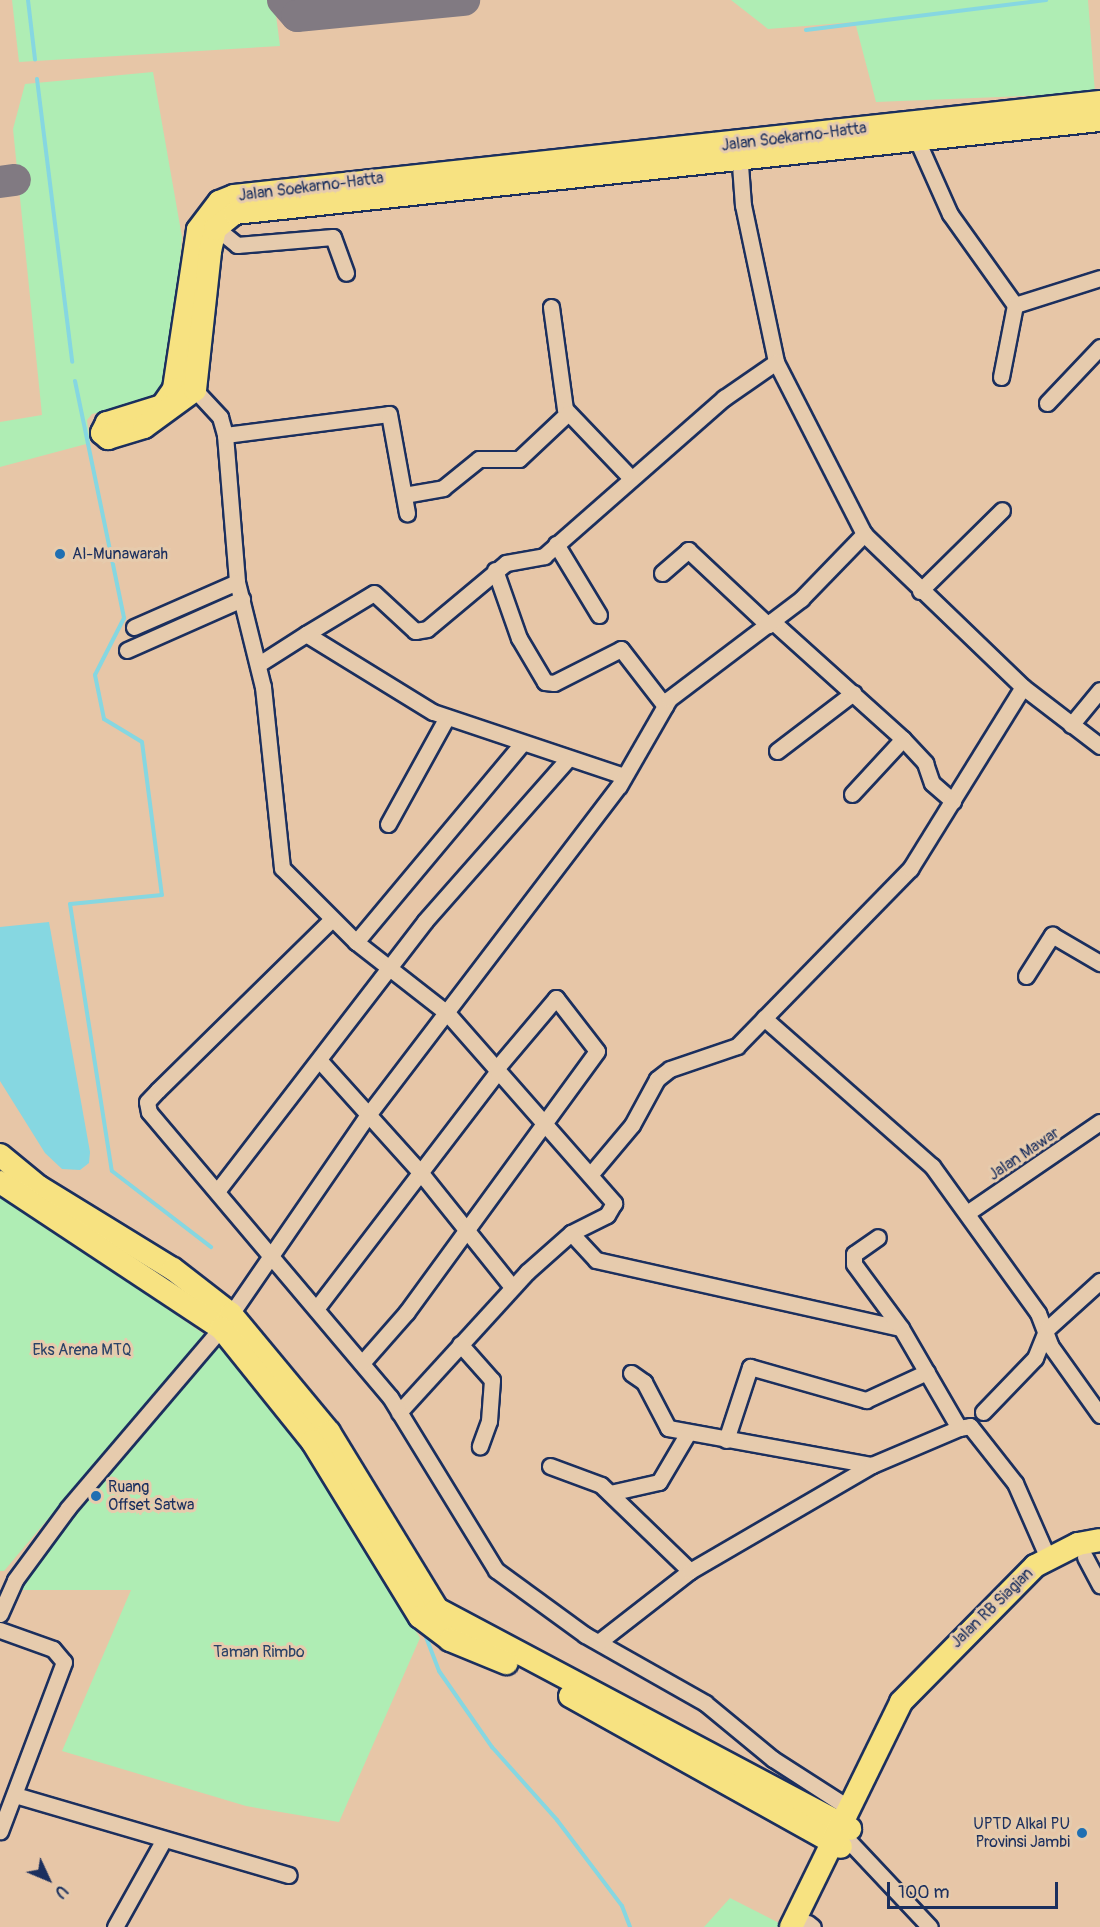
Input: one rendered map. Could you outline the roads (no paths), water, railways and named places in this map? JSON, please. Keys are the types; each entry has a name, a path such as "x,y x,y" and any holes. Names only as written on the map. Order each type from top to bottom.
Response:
{"highway":[{"name":"Jalan Soekarno-Hatta","path":"210,223 235,213 262,208 739,151 1100,102"},
{"name":"Jalan Soekarno-Hatta","path":"739,151 917,140 1100,120"},
{"path":"191,335 195,390 144,427 108,438 102,433 107,423 145,413 169,397 191,335 210,223"},
{"path":"0,1155 39,1187 173,1269 226,1321 320,1437 409,1603 435,1631 532,1675 842,1831"},
{"path":"0,1182 226,1321"},
{"name":"Jalan RB Siagian","path":"906,1707 1016,1581 1048,1558 1100,1540"},
{"name":"Jalan RB Siagian","path":"906,1707 1040,1579 1092,1556"},
{"path":"804,1926 842,1831 906,1707"}],"street":[{"path":"917,140 950,214 1016,305 1001,377"},
{"path":"739,151 743,205 776,362 864,534 920,591 1023,687 1100,746"},
{"path":"210,223 243,245 333,237 346,273"},
{"path":"1016,305 1100,278"},
{"path":"551,307 567,414 630,477"},
{"path":"1047,403 1100,347"},
{"path":"259,664 357,599 374,593 423,632 495,570 514,560 537,561 630,477 776,362"},
{"path":"195,390 220,417 225,435 237,582 259,664 282,868 331,920 356,942 448,1014 546,1121 614,1206 571,1233 512,1287 399,1412"},
{"path":"225,435 383,412 392,419 407,513"},
{"path":"404,495 443,488 479,459 519,459 567,414"},
{"path":"920,591 1002,510"},
{"path":"0,1614 7,1580 226,1321 368,1115 448,1014 624,776 665,706 680,689 770,623 832,571 864,534"},
{"path":"556,543 599,615"},
{"path":"662,573 688,550 903,738 925,763 932,783 953,801"},
{"path":"495,570 519,638 544,682 554,683 621,649 665,706"},
{"path":"134,627 237,582"},
{"path":"127,650 242,599"},
{"path":"306,634 346,663 447,717 566,761 624,776"},
{"path":"590,1175 632,1125 663,1074 737,1046 910,869 1023,687"},
{"path":"1071,725 1100,690"},
{"path":"777,751 853,693"},
{"path":"388,824 447,717"},
{"path":"852,794 903,738"},
{"path":"356,942 521,744"},
{"path":"218,1190 320,1061 388,969 566,761"},
{"path":"331,920 147,1102 158,1125 218,1190 362,1363 399,1412 461,1521 496,1569 600,1641 705,1703 773,1759 930,1927"},
{"path":"1026,976 1052,935 1100,963"},
{"path":"316,1309 497,1070 553,999 561,998 597,1057 546,1121 392,1333 362,1363"},
{"path":"764,1018 894,1129 968,1213 1047,1329 1050,1346 1100,1415"},
{"path":"320,1061 420,1172 465,1232 512,1287"},
{"name":"Jalan Mawar","path":"968,1213 1100,1122"},
{"path":"571,1233 596,1260 901,1328"},
{"path":"878,1237 852,1261 901,1328 959,1428"},
{"path":"984,1412 1035,1358 1047,1329 1100,1281"},
{"path":"460,1344 492,1380 489,1421 480,1446"},
{"path":"726,1440 750,1367 866,1400 927,1372"},
{"path":"631,1373 644,1382 665,1425 688,1433 872,1465"},
{"path":"600,1641 690,1571 872,1465 959,1428 970,1426 1015,1483 1048,1558"},
{"path":"610,1493 659,1482 688,1433"},
{"path":"550,1466 593,1480 610,1493 690,1571"},
{"path":"1092,1556 1100,1585"},
{"path":"0,1630 53,1649 64,1662 0,1831"},
{"path":"15,1794 163,1841 289,1875"},
{"path":"115,1927 163,1841"}],"water":[{"path":"49,922 90,1152 89,1163 80,1170 62,1169 45,1153 0,1081 0,927"}],"waterway":[{"path":"28,0 35,60"},
{"path":"806,30 1046,0"},
{"path":"37,79 72,362"},
{"path":"75,381 124,618 95,675 104,719 142,742 162,895 70,904 112,1171 211,1247"},
{"path":"426,1637 439,1671 492,1747 557,1820 622,1906 630,1927"}],"place":[{"name":"Al-Munawarah","path":"60,554"},
{"name":"Ruang Offset Satwa","path":"96,1496"},
{"name":"UPTD Alkal PU Provinsi Jambi","path":"1082,1833"}],"park label":[{"name":"Eks Arena MTQ","path":"82,1350"},
{"name":"Taman Rimbo","path":"259,1652"}]}
